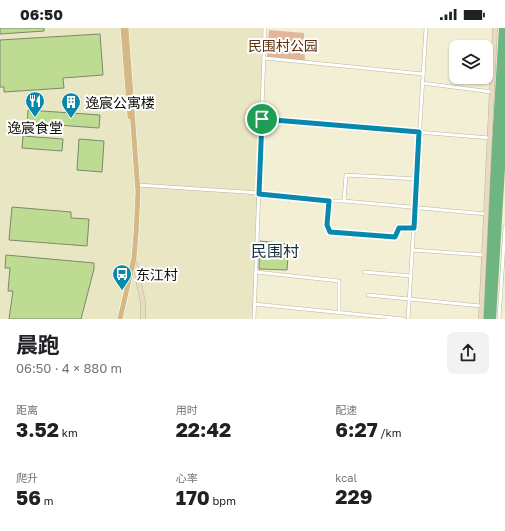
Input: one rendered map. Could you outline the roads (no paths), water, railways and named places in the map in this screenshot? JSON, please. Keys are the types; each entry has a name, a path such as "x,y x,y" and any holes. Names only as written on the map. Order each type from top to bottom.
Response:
{"main road":[{"path":"119,319 131,258 134,210 134,169 123,28"},
{"path":"119,319 134,258 138,185 126,28"}],"street":[{"path":"254,319 265,28"},
{"path":"408,319 426,28"},
{"path":"480,319 495,28"},
{"path":"264,58 423,74"},
{"path":"422,83 492,92"},
{"path":"262,119 490,138"},
{"path":"344,201 346,175 416,180"},
{"path":"138,185 486,214"},
{"path":"329,201 327,225 330,232 395,237 399,228 414,228"},
{"path":"499,319 503,282 505,227"},
{"path":"412,250 484,255"},
{"path":"134,258 142,302 143,319"},
{"path":"256,272 339,281 339,312"},
{"path":"364,272 411,276"},
{"path":"368,295 481,306"},
{"path":"254,304 404,319"}],"place":[{"name":"逸宸食堂","path":"35,118"},
{"name":"逸宸公寓楼","path":"71,119"},
{"name":"东江村","path":"122,291"}],"district":[{"name":"民围村","path":"275,251"}],"park label":[{"name":"民围村公园","path":"283,45"}]}
